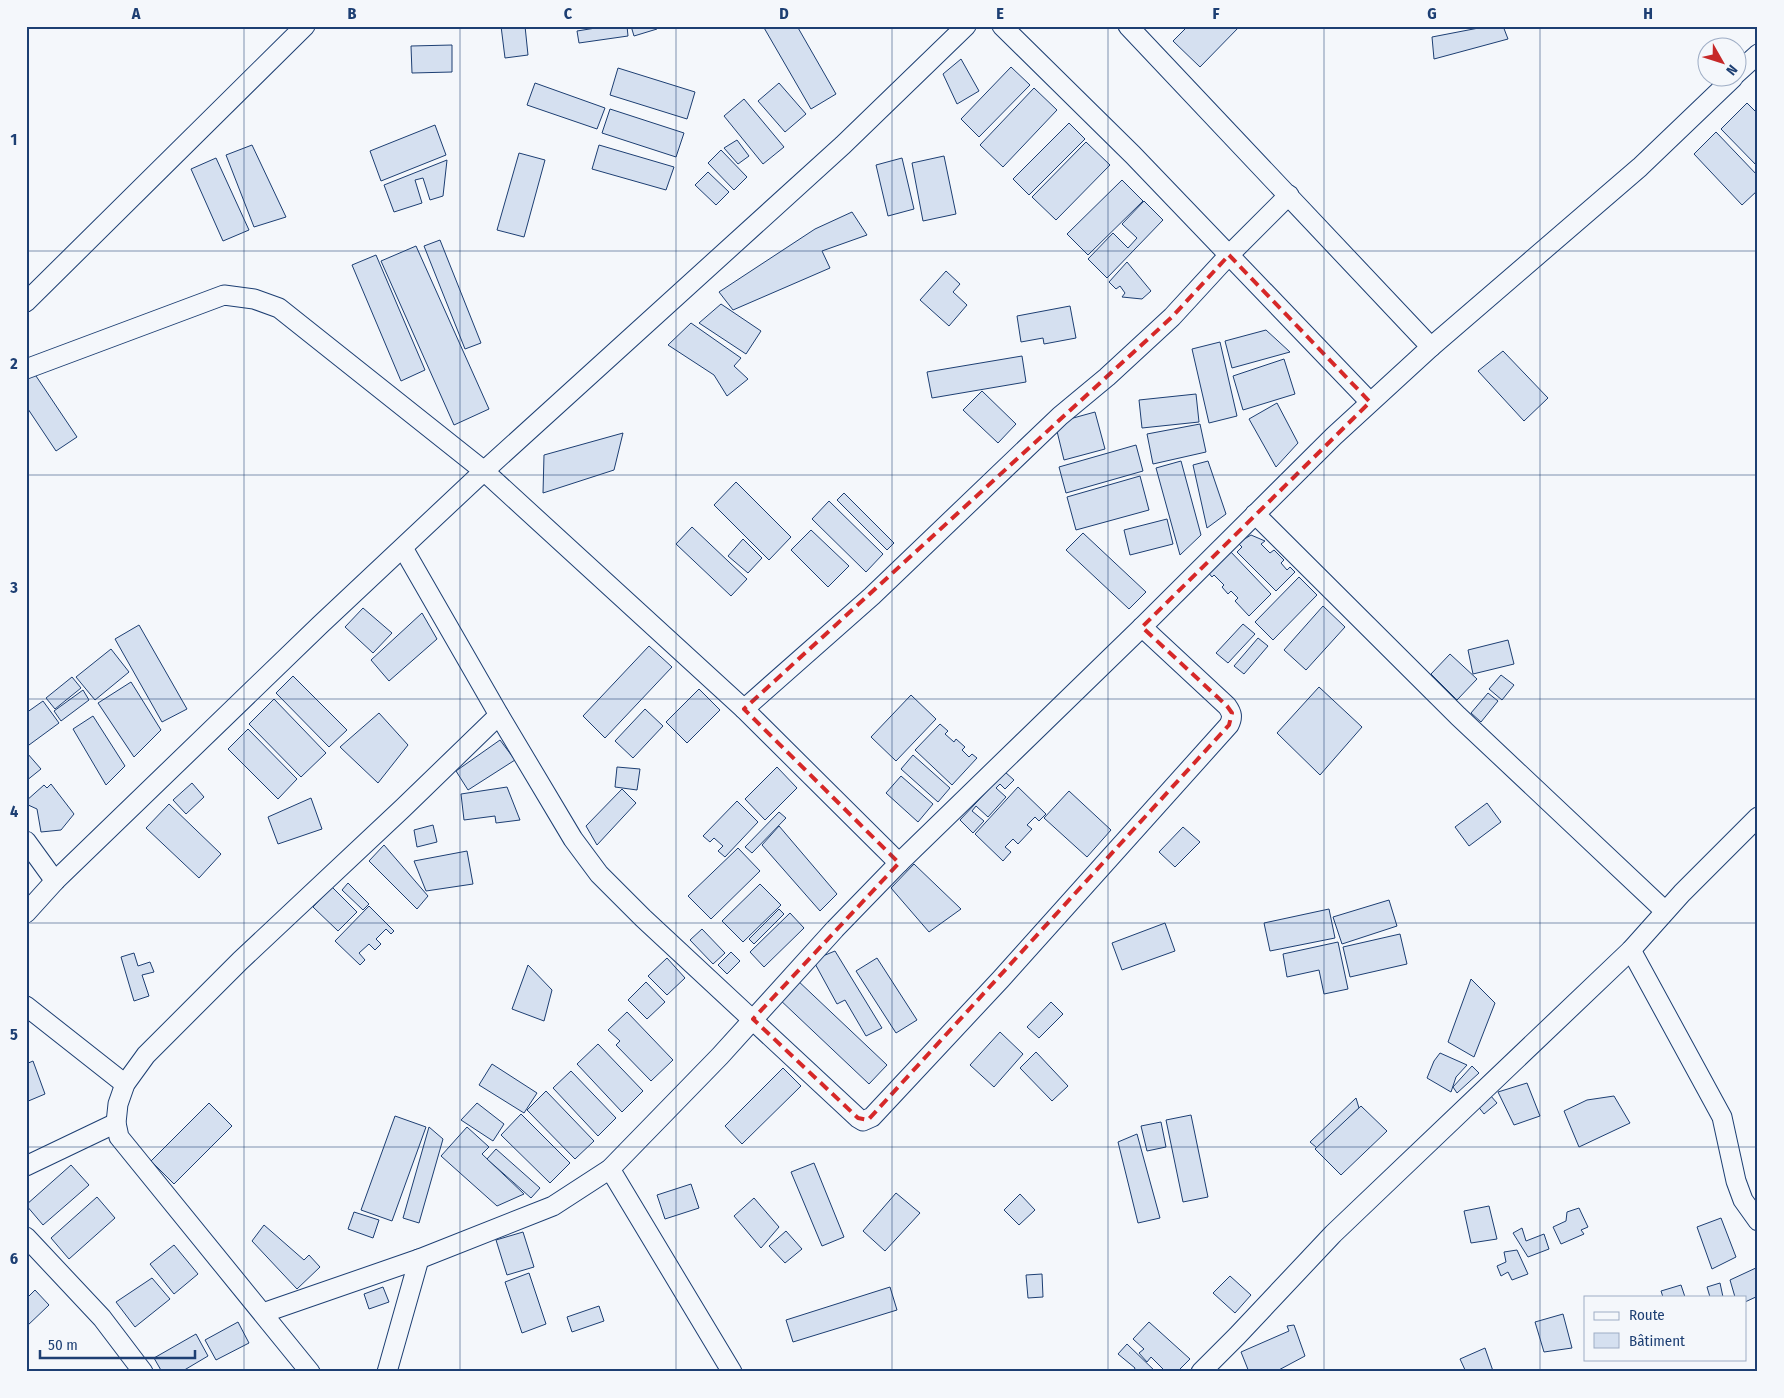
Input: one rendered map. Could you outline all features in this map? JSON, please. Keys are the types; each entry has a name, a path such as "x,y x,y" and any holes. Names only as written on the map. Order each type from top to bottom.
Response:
{"street":[{"path":"26,302 305,26"},
{"path":"26,913 55,880 320,625 484,471 843,145 966,26"},
{"path":"1002,26 1133,155 1370,402"},
{"path":"1128,26 1431,347"},
{"path":"1746,65 1758,54"},
{"path":"263,1313 419,1259 552,1206 610,1169 720,1056 835,929 899,863 1370,402 1640,166 1722,88"},
{"path":"744,709 872,596 1060,416 1107,377 1172,317 1229,255 1289,195"},
{"path":"26,369 224,295 254,299 279,308 484,471 744,709 899,863"},
{"path":"1255,514 1458,716 1666,910"},
{"path":"403,548 499,715 574,839 599,874 643,918 863,1121 872,1117 1014,964 1230,725 1232,713 1227,706 1142,627"},
{"path":"310,1372 119,1137 116,1123 118,1104 125,1084 146,1055 240,961 499,715"},
{"path":"1201,1372 1238,1336 1332,1234 1631,950 1666,910 1758,817"},
{"path":"26,841 55,880"},
{"path":"1631,950 1722,1118 1736,1181 1743,1200 1758,1221"},
{"path":"26,1006 125,1084"},
{"path":"26,1166 116,1123"},
{"path":"610,1169 732,1372"},
{"path":"26,1237 102,1318 143,1372"},
{"path":"387,1372 419,1259"}],"highlighted area":[{"path":"1229,255 1370,402 1142,627 1227,706 1232,713 1229,725 868,1120 858,1118 753,1019 899,863 744,709 1172,317"}],"building":[{"path":"501,26 525,26 528,55 505,58"},
{"path":"608,26 627,26 628,36 579,43 577,31"},
{"path":"631,26 656,26 657,29 634,36"},
{"path":"763,26 797,26 836,94 811,109"},
{"path":"1188,26 1240,26 1200,67 1173,41"},
{"path":"1489,26 1503,26 1508,39 1434,59 1432,37"},
{"path":"452,45 452,72 412,73 411,46"},
{"path":"961,59 979,91 957,104 943,74"},
{"path":"1011,67 1030,85 979,137 961,119"},
{"path":"618,68 695,92 687,119 610,95"},
{"path":"535,83 605,108 597,129 527,105"},
{"path":"779,83 806,114 785,132 758,101"},
{"path":"1034,88 1057,110 1003,167 980,145"},
{"path":"744,99 784,147 763,164 724,116"},
{"path":"1747,103 1758,114 1758,167 1721,129"},
{"path":"610,109 684,133 676,157 602,133"},
{"path":"1069,123 1085,139 1029,195 1013,179"},
{"path":"435,125 446,155 381,181 370,151"},
{"path":"1716,132 1758,176 1758,190 1742,205 1694,154"},
{"path":"737,140 749,156 738,164 724,148"},
{"path":"1086,142 1110,165 1056,220 1032,197"},
{"path":"252,145 286,217 254,227 226,155"},
{"path":"599,145 674,167 666,190 592,169"},
{"path":"721,150 747,177 734,190 708,163"},
{"path":"519,153 545,160 524,237 497,230"},
{"path":"944,156 956,214 923,221 912,163"},
{"path":"216,158 249,230 223,241 191,169"},
{"path":"902,158 914,209 888,216 876,165"},
{"path":"447,160 443,196 430,200 423,178 415,180 422,203 394,212 384,185"},
{"path":"708,172 729,192 716,205 695,185"},
{"path":"1122,180 1143,201 1088,255 1067,234"},
{"path":"1144,201 1163,220 1107,278 1088,259 1113,233 1128,248 1137,238 1122,224"},
{"path":"852,212 867,235 822,251 830,268 733,310 719,292 815,229"},
{"path":"440,240 481,343 465,349 424,246"},
{"path":"416,246 489,409 454,425 381,261"},
{"path":"376,255 425,370 401,381 352,265"},
{"path":"1127,262 1151,291 1142,299 1122,297 1125,293 1120,286 1116,289 1109,282"},
{"path":"946,271 960,284 953,292 967,305 949,326 920,300"},
{"path":"721,304 761,331 746,354 699,323"},
{"path":"1070,306 1076,338 1044,344 1043,338 1021,342 1017,316"},
{"path":"691,323 741,358 734,366 748,379 727,396 714,375 668,345"},
{"path":"1266,330 1290,352 1232,368 1225,341"},
{"path":"1220,342 1237,416 1209,423 1192,349"},
{"path":"1503,351 1548,398 1524,421 1478,371"},
{"path":"1022,356 1026,382 932,398 927,372"},
{"path":"1284,359 1295,394 1243,410 1233,376"},
{"path":"34,373 77,437 56,451 26,406 26,378"},
{"path":"982,391 1016,424 998,443 963,410"},
{"path":"1196,394 1199,422 1142,428 1139,400"},
{"path":"1277,403 1298,443 1276,467 1249,419"},
{"path":"1095,412 1105,449 1064,460 1055,423"},
{"path":"1200,424 1206,452 1153,464 1147,434"},
{"path":"623,433 614,470 543,493 544,455"},
{"path":"1136,445 1143,471 1066,493 1059,467"},
{"path":"1181,461 1201,535 1180,555 1156,468"},
{"path":"1208,461 1226,514 1207,528 1193,465"},
{"path":"1140,476 1149,510 1076,530 1067,497"},
{"path":"736,482 791,537 769,560 714,505"},
{"path":"844,493 894,543 887,550 837,500"},
{"path":"829,501 883,554 866,572 812,519"},
{"path":"1167,519 1173,544 1130,555 1124,530"},
{"path":"692,527 747,579 731,596 676,544"},
{"path":"811,530 849,566 828,587 791,550"},
{"path":"1083,533 1146,592 1129,609 1066,550"},
{"path":"1251,535 1265,541 1261,544 1270,553 1274,550 1284,560 1281,563 1287,570 1290,567 1295,572 1276,591 1237,552 1242,547 1238,543"},
{"path":"743,539 762,558 748,573 728,556"},
{"path":"1229,550 1271,594 1249,616 1235,601 1238,598 1231,591 1228,594 1222,587 1224,585 1207,571"},
{"path":"1299,577 1317,595 1273,640 1255,622"},
{"path":"1323,606 1345,627 1306,670 1284,650"},
{"path":"363,608 392,633 373,653 345,627"},
{"path":"422,613 437,639 389,681 371,660"},
{"path":"1243,624 1255,634 1228,663 1216,653"},
{"path":"139,625 187,709 162,722 115,639"},
{"path":"1258,638 1268,646 1244,674 1234,666"},
{"path":"1508,640 1514,664 1473,674 1468,650"},
{"path":"649,646 672,667 605,738 583,716"},
{"path":"111,649 129,672 95,700 76,677"},
{"path":"1450,654 1477,679 1457,700 1431,674"},
{"path":"1501,675 1514,685 1502,700 1489,689"},
{"path":"293,676 347,730 329,747 276,693"},
{"path":"72,677 81,688 55,709 46,698"},
{"path":"131,682 161,730 134,757 98,703"},
{"path":"1319,687 1362,727 1320,775 1277,733"},
{"path":"699,689 720,710 687,743 666,722"},
{"path":"83,690 89,700 61,721 54,711"},
{"path":"1488,693 1498,701 1481,722 1471,713"},
{"path":"911,695 936,719 896,761 871,737"},
{"path":"274,699 326,753 301,777 249,724"},
{"path":"43,701 59,723 29,745 26,741 26,713"},
{"path":"645,709 663,726 633,758 615,741"},
{"path":"379,713 408,745 378,783 340,747"},
{"path":"93,716 125,766 106,785 73,729"},
{"path":"940,724 948,731 945,734 954,742 956,739 965,747 962,750 969,757 972,754 977,758 952,785 915,750"},
{"path":"248,729 297,779 278,799 228,749"},
{"path":"500,740 515,760 468,790 456,771"},
{"path":"26,754 41,769 26,781"},
{"path":"913,755 950,788 938,802 901,769"},
{"path":"617,767 640,769 637,790 615,787"},
{"path":"777,767 797,788 765,820 745,799"},
{"path":"1005,772 1014,780 1005,789 1000,784 996,788 1006,797 988,817 976,806 972,811 984,821 973,833 960,820"},
{"path":"901,776 933,804 918,822 886,793"},
{"path":"192,783 204,797 186,814 173,800"},
{"path":"51,784 74,814 61,830 41,832 37,809 26,804 26,801 44,785 47,788"},
{"path":"507,787 520,820 496,823 495,816 464,820 461,794"},
{"path":"1018,787 1046,814 1039,821 1035,817 1027,825 1032,829 1018,844 1013,839 1005,847 1011,852 1003,861 975,834"},
{"path":"622,789 636,803 597,845 586,826"},
{"path":"1069,791 1111,830 1087,857 1044,818"},
{"path":"311,798 322,829 278,844 268,817"},
{"path":"737,801 758,822 725,857 718,851 723,846 714,838 710,842 703,836"},
{"path":"1487,803 1501,822 1469,846 1455,827"},
{"path":"169,804 221,854 199,878 146,828"},
{"path":"779,812 786,818 752,853 745,847"},
{"path":"433,825 437,842 417,847 414,830"},
{"path":"779,826 837,894 820,911 762,845"},
{"path":"1183,827 1200,842 1175,867 1159,852"},
{"path":"384,845 428,896 417,909 369,861"},
{"path":"738,848 760,871 711,919 688,896"},
{"path":"467,851 473,884 426,891 414,861"},
{"path":"914,864 961,909 929,932 891,888"},
{"path":"348,883 369,904 363,910 342,890"},
{"path":"760,884 781,905 743,942 722,921"},
{"path":"332,887 357,912 338,931 313,907"},
{"path":"1389,900 1397,926 1342,944 1333,917"},
{"path":"369,906 394,931 391,934 386,929 376,939 381,944 375,950 369,944 359,953 365,960 360,965 335,941"},
{"path":"779,909 784,914 754,944 749,939"},
{"path":"1329,909 1335,938 1270,951 1264,923"},
{"path":"790,913 804,928 764,967 750,952"},
{"path":"1165,923 1175,951 1122,970 1112,943"},
{"path":"702,929 725,953 713,964 690,940"},
{"path":"1400,934 1407,964 1350,977 1343,947"},
{"path":"1338,942 1348,989 1324,994 1319,970 1287,977 1283,954"},
{"path":"835,951 882,1028 866,1036 845,1000 837,1004 813,960"},
{"path":"731,952 740,961 727,974 718,965"},
{"path":"134,953 138,966 150,962 154,972 142,975 149,996 134,1001 121,957"},
{"path":"667,958 685,978 667,995 648,976"},
{"path":"877,958 917,1020 896,1033 856,971"},
{"path":"528,965 552,990 544,1021 512,1009"},
{"path":"795,978 887,1065 869,1084 777,997"},
{"path":"1471,979 1495,1003 1474,1057 1448,1042"},
{"path":"646,982 665,1002 647,1019 628,1000"},
{"path":"1051,1002 1063,1014 1039,1038 1027,1027"},
{"path":"627,1012 673,1060 651,1081 616,1045 620,1041 608,1030"},
{"path":"1000,1032 1023,1054 994,1087 970,1065"},
{"path":"598,1044 643,1091 622,1112 577,1064"},
{"path":"1036,1052 1068,1086 1052,1101 1020,1068"},
{"path":"1440,1053 1467,1065 1456,1077 1451,1092 1427,1078 1434,1061"},
{"path":"33,1061 45,1094 26,1102 26,1064"},
{"path":"492,1064 537,1093 524,1113 479,1085"},
{"path":"1472,1066 1479,1073 1457,1093 1453,1087"},
{"path":"783,1068 801,1086 742,1144 725,1126"},
{"path":"571,1071 616,1118 598,1136 553,1088"},
{"path":"1527,1083 1540,1116 1514,1125 1498,1092"},
{"path":"546,1091 594,1141 575,1159 527,1110"},
{"path":"1490,1095 1497,1103 1484,1114 1477,1105"},
{"path":"1614,1096 1630,1123 1579,1147 1564,1111 1587,1100"},
{"path":"1356,1098 1359,1108 1317,1148 1310,1142"},
{"path":"209,1103 232,1126 174,1184 151,1161"},
{"path":"477,1103 504,1124 493,1141 461,1120"},
{"path":"1361,1106 1387,1131 1341,1175 1315,1149"},
{"path":"521,1114 570,1163 550,1183 501,1135"},
{"path":"1191,1115 1208,1197 1183,1202 1166,1120"},
{"path":"395,1116 426,1127 392,1221 361,1210"},
{"path":"1161,1122 1166,1147 1147,1151 1141,1126"},
{"path":"429,1127 443,1139 419,1223 403,1218"},
{"path":"467,1127 489,1147 482,1154 524,1194 497,1206 441,1156"},
{"path":"1137,1134 1160,1218 1138,1223 1118,1142"},
{"path":"496,1149 540,1188 531,1198 487,1159"},
{"path":"814,1163 844,1237 822,1246 791,1172"},
{"path":"71,1165 89,1185 43,1225 26,1205"},
{"path":"691,1184 699,1208 665,1219 657,1195"},
{"path":"896,1193 920,1213 885,1251 863,1231"},
{"path":"1020,1194 1035,1210 1019,1225 1004,1210"},
{"path":"97,1197 115,1218 69,1259 51,1238"},
{"path":"754,1198 779,1227 761,1248 734,1216"},
{"path":"1489,1206 1497,1239 1471,1243 1464,1211"},
{"path":"1579,1208 1588,1227 1581,1230 1584,1234 1561,1244 1553,1227 1566,1221 1567,1212"},
{"path":"354,1212 379,1220 373,1238 348,1229"},
{"path":"1721,1218 1736,1257 1712,1269 1697,1227"},
{"path":"264,1225 304,1260 309,1255 320,1267 297,1289 252,1241"},
{"path":"1522,1228 1526,1241 1544,1234 1549,1249 1528,1257 1513,1233"},
{"path":"786,1231 802,1249 785,1263 769,1246"},
{"path":"523,1232 534,1267 507,1275 496,1240"},
{"path":"174,1245 198,1274 174,1294 150,1264"},
{"path":"1517,1250 1528,1274 1512,1280 1508,1272 1501,1276 1497,1266 1506,1262 1504,1252"},
{"path":"1758,1267 1758,1296 1746,1302 1746,1296 1735,1296 1730,1280"},
{"path":"529,1273 546,1324 522,1333 505,1282"},
{"path":"1042,1274 1043,1297 1028,1298 1026,1275"},
{"path":"1230,1276 1251,1295 1235,1313 1213,1293"},
{"path":"152,1278 170,1299 135,1327 116,1302"},
{"path":"1720,1283 1723,1296 1710,1296 1707,1287"},
{"path":"1681,1285 1685,1296 1663,1296 1661,1291"},
{"path":"383,1287 389,1302 369,1309 364,1294"},
{"path":"890,1287 897,1310 793,1342 786,1320"},
{"path":"35,1290 49,1305 26,1327 26,1299"},
{"path":"599,1306 604,1321 572,1332 567,1317"},
{"path":"1563,1314 1572,1348 1544,1352 1535,1322"},
{"path":"238,1322 249,1343 216,1360 205,1340"},
{"path":"1149,1322 1190,1359 1177,1372 1166,1372 1151,1357 1147,1362 1139,1353 1144,1349 1133,1339"},
{"path":"1294,1325 1305,1356 1275,1372 1249,1372 1241,1352 1289,1331 1287,1326"},
{"path":"196,1334 208,1356 181,1372 162,1372 154,1358"},
{"path":"1127,1344 1156,1372 1133,1372 1135,1368 1118,1354"},
{"path":"1485,1348 1493,1371 1466,1372 1460,1359"}]}
